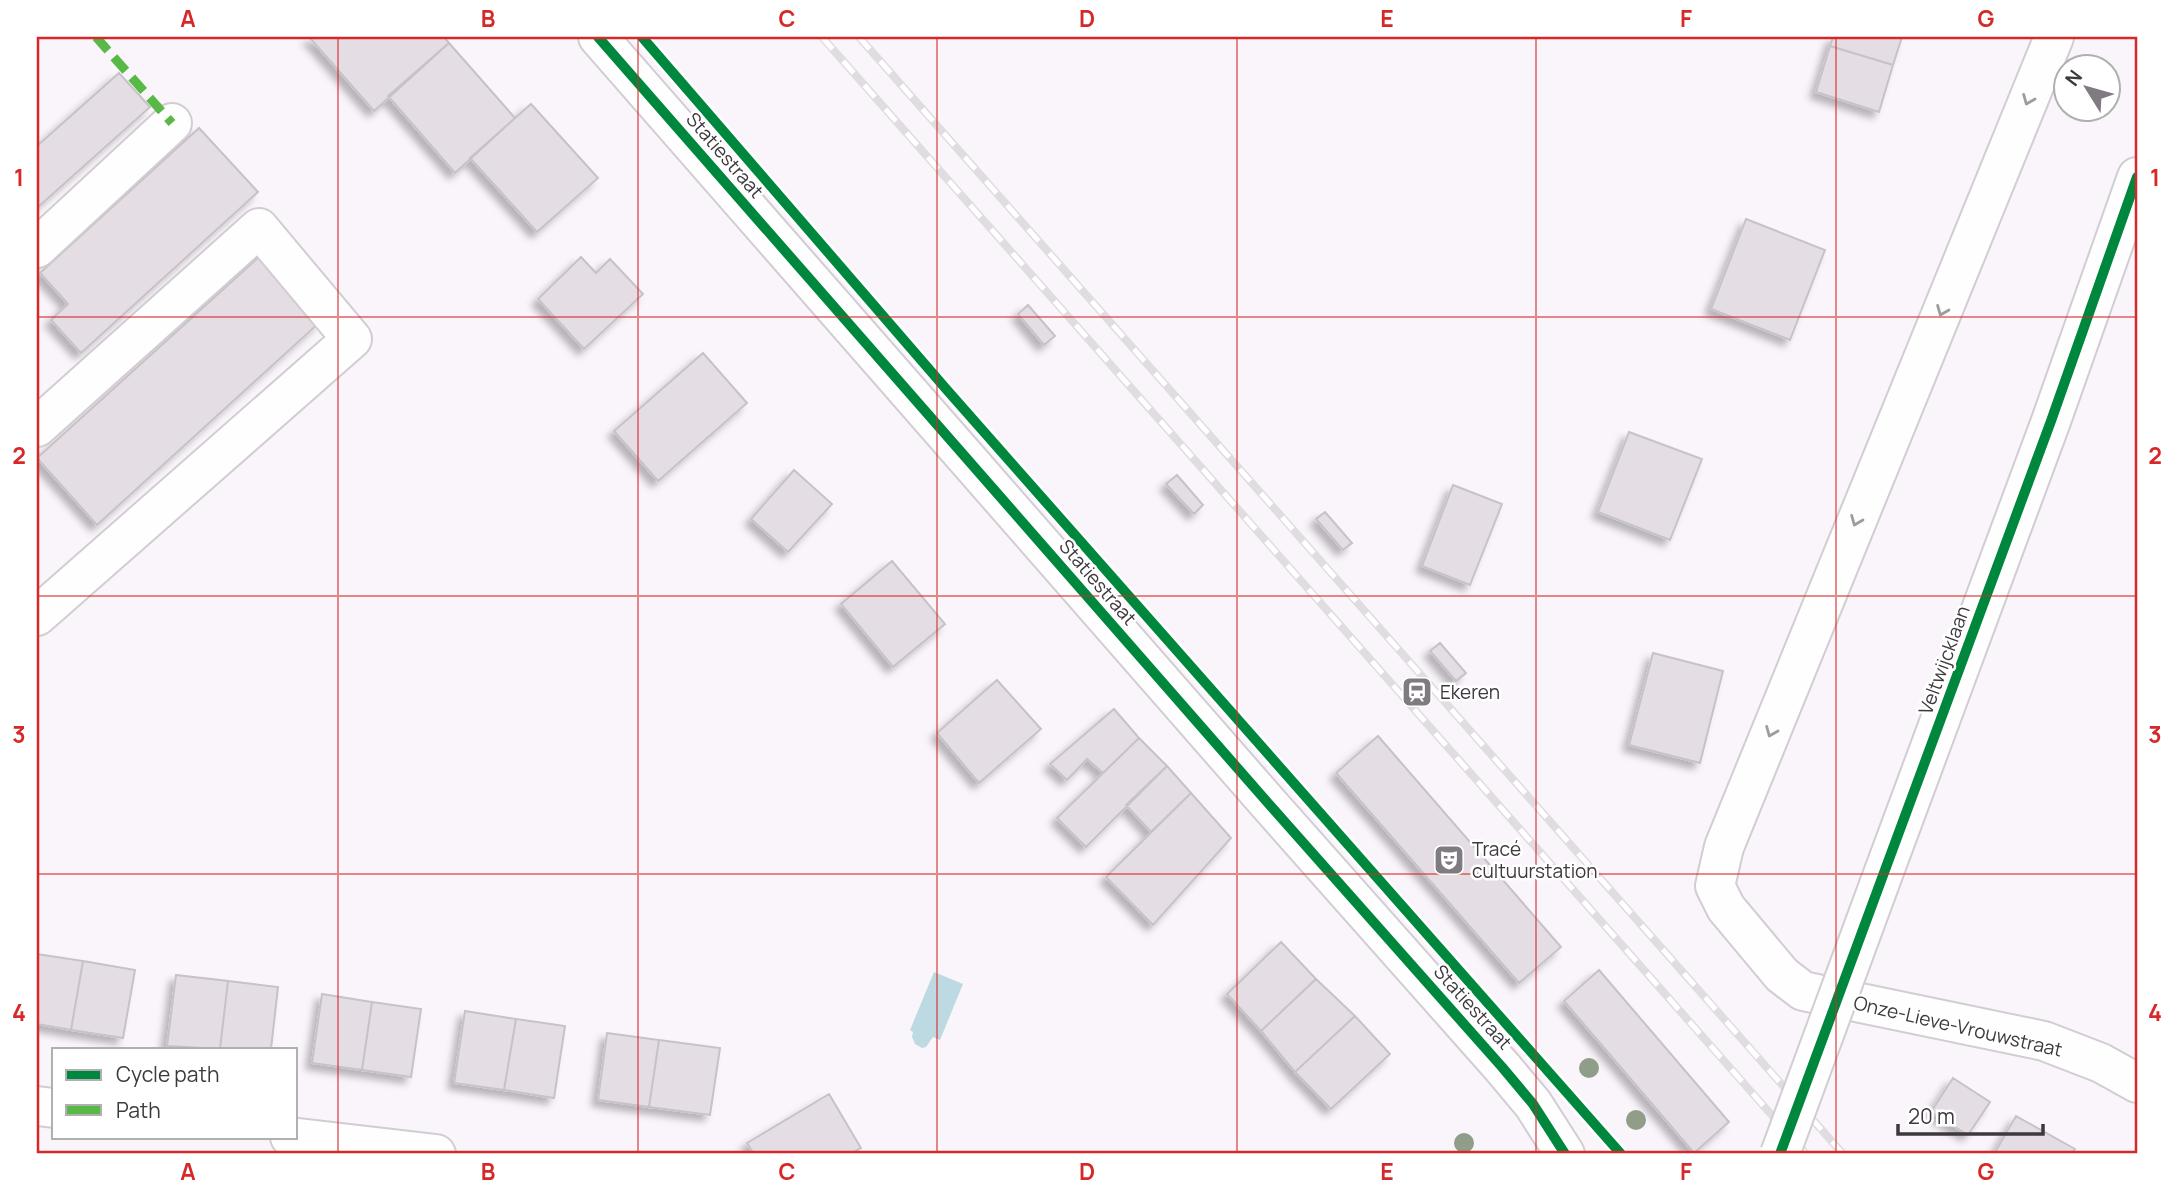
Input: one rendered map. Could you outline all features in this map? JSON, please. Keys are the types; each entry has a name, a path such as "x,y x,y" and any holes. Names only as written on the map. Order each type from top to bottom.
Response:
{"street":[{"name":"Statiestraat","path":"598,37 1502,1067 1533,1104 1565,1154"},
{"name":"Onze-Lieve-Vrouwstraat","path":"2054,37 1724,847 1715,886 1726,908 1782,975 1803,991 2044,1041 2101,1063 2137,1083"},
{"path":"37,247 172,123"},
{"name":"Veltwijcklaan","path":"1780,1154 2051,421 2137,177"},
{"path":"37,427 259,228 352,339 37,616"},
{"path":"298,1138 436,1154"}],"water":[{"path":"934,972 963,984 940,1040 933,1037 926,1047 922,1048 915,1044 913,1032 910,1030"}],"building":[{"path":"309,37 444,37 449,43 374,111"},
{"path":"1833,37 1902,37 1893,65 1830,46"},
{"path":"449,43 515,118 455,173 388,96"},
{"path":"1830,46 1893,65 1879,112 1816,92"},
{"path":"119,73 150,107 37,208 37,146"},
{"path":"531,104 598,178 537,232 470,158"},
{"path":"199,128 258,192 81,353 51,320 68,304 40,273"},
{"path":"1746,219 1825,250 1790,340 1711,309"},
{"path":"261,255 320,322 97,525 37,458"},
{"path":"581,257 596,273 610,259 643,294 584,349 538,299"},
{"path":"1028,305 1055,336 1044,345 1018,314"},
{"path":"703,353 747,403 658,481 614,431"},
{"path":"1629,432 1702,459 1670,540 1598,512"},
{"path":"794,470 832,504 788,552 751,519"},
{"path":"1177,475 1203,505 1194,514 1166,484"},
{"path":"1453,485 1502,504 1470,585 1422,566"},
{"path":"1325,512 1352,543 1343,550 1316,519"},
{"path":"892,561 945,624 893,667 841,604"},
{"path":"1440,643 1466,673 1456,681 1430,651"},
{"path":"1653,653 1723,671 1700,763 1629,745"},
{"path":"997,680 1041,729 979,783 937,733"},
{"path":"1114,709 1139,738 1103,773 1087,759 1067,780 1050,764"},
{"name":"Tracé cultuurstation","path":"1378,736 1561,947 1519,983 1336,773"},
{"path":"1139,738 1167,766 1086,847 1057,818"},
{"path":"1167,766 1191,793 1151,832 1126,805"},
{"path":"1191,793 1231,838 1153,925 1106,877"},
{"path":"1281,942 1316,979 1261,1031 1227,994"},
{"path":"37,954 83,961 71,1030 37,1024"},
{"path":"83,961 135,970 123,1038 71,1030"},
{"path":"1599,970 1729,1122 1694,1153 1564,1001"},
{"path":"176,975 228,981 220,1048 167,1046"},
{"path":"1316,979 1355,1016 1295,1072 1261,1031"},
{"path":"228,981 278,987 271,1048 220,1048"},
{"path":"322,994 372,1002 362,1070 312,1063"},
{"path":"372,1002 421,1009 411,1077 362,1070"},
{"path":"465,1011 516,1019 504,1090 454,1083"},
{"path":"1355,1016 1390,1054 1331,1109 1295,1072"},
{"path":"516,1019 565,1026 554,1098 504,1090"},
{"path":"607,1033 659,1040 649,1107 598,1100"},
{"path":"659,1040 720,1048 710,1115 649,1107"},
{"path":"1953,1078 1990,1102 1968,1135 1931,1112"},
{"path":"829,1094 861,1148 850,1154 754,1154 747,1143"},
{"path":"2016,1116 2075,1149 2072,1154 1994,1154"}],"railway":[{"path":"822,37 1806,1154"},
{"path":"859,37 1843,1154"}],"marked path":[{"path":"96,37 172,123"}],"cycle path":[{"path":"598,37 1502,1067 1533,1104 1565,1154"},
{"path":"642,37 947,390 1621,1154"},
{"path":"1780,1154 2051,421 2137,177"}],"place":[{"name":"Ekeren","path":"1417,692"},
{"name":"Tracé cultuurstation","path":"1449,860"}]}
